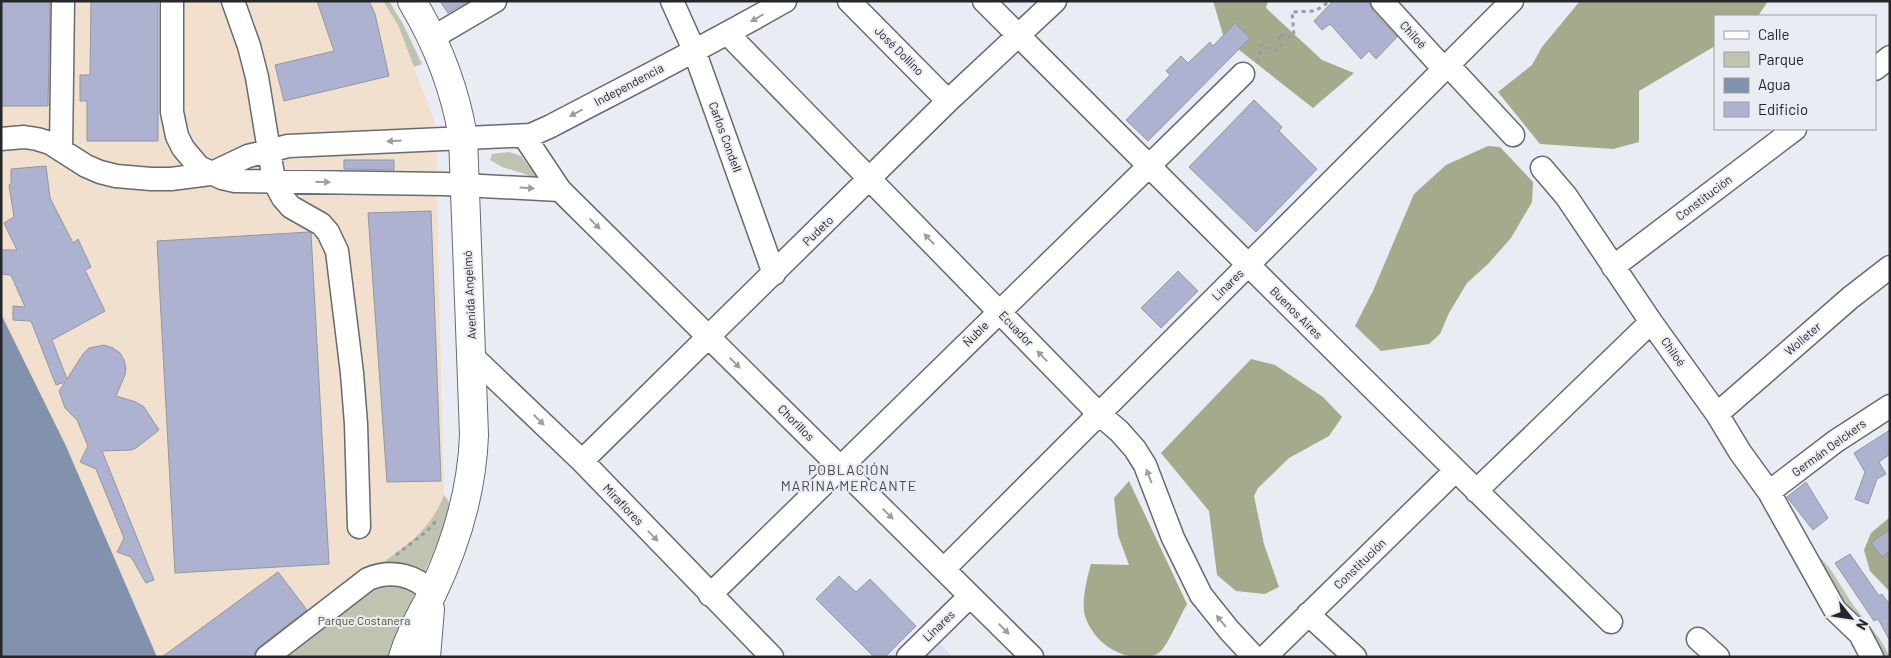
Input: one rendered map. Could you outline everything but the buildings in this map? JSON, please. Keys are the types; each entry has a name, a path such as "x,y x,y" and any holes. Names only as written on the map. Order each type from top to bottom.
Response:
{"main road":[{"name":"Avenida Angelmó","path":"412,1 432,38 450,82 464,138 472,356 474,435 470,481 458,530 432,593"},
{"path":"403,657 410,636 432,593"},
{"path":"426,657 432,593"}],"street":[{"path":"62,150 63,1"},
{"path":"172,1 173,124 183,148 199,167 210,174 235,181 465,185 560,190"},
{"path":"233,1 249,46 257,77 274,181 283,198 291,207 321,224 328,232 337,251 352,373 357,458 358,527"},
{"path":"432,38 496,1"},
{"name":"Carlos Condell","path":"672,1 694,50 774,274"},
{"name":"Independencia","path":"210,174 229,163 269,150 307,145 524,136 538,132 728,34 785,1"},
{"name":"José Dollino","path":"850,1 948,101"},
{"name":"Buenos Aires","path":"984,1 1247,265 1611,622"},
{"name":"Pudeto","path":"582,462 948,101 1055,1"},
{"name":"Chiloé","path":"1382,1 1513,135"},
{"name":"Linares","path":"944,569 1512,1"},
{"name":"Ecuador","path":"728,34 1135,449 1145,465 1173,538 1201,595 1228,630 1254,657"},
{"path":"1876,68 1890,57"},
{"name":"Ñuble","path":"710,595 1243,74"},
{"name":"Constitución","path":"1613,267 1794,130"},
{"name":"Chorillos","path":"524,136 560,190 1032,657"},
{"path":"1,139 24,137 37,139 62,150 86,166 116,176 171,179 210,174"},
{"name":"Chiloé","path":"1542,168 1566,196 1651,322 1717,414 1740,452 1769,492 1835,610 1860,634 1872,657"},
{"name":"Wolleter","path":"1717,414 1850,298 1890,266"},
{"path":"1476,491 1651,322"},
{"name":"Miraflores","path":"472,356 582,462 772,657"},
{"name":"Germán Oelckers","path":"1769,492 1836,441 1890,406"},
{"name":"Constitución","path":"1265,657 1455,471"},
{"path":"267,657 368,579 391,574 409,577 418,580 432,593"},
{"name":"Linares","path":"908,657 970,596"},
{"path":"1308,614 1355,657"},
{"path":"1698,639 1718,657"}],"path":[{"path":"1243,74 1258,62 1262,45 1278,51 1281,45 1278,34 1294,36 1292,12 1314,12 1331,1"}],"shaded area":[{"path":"1,1 383,1 398,25 434,120 437,158 444,495 431,522 414,539 259,657 157,657 66,446 1,314"},
{"path":"940,644 953,657 926,657"}],"green space":[{"path":"383,1 389,1 403,24 422,64 414,67 398,25"},
{"path":"1213,1 1268,1 1266,8 1322,60 1354,73 1313,108 1224,38"},
{"path":"1580,1 1768,1 1759,15 1714,15 1714,47 1639,91 1639,142 1613,149 1540,144 1498,92 1532,65 1542,47"},
{"path":"1488,146 1500,147 1533,182 1532,202 1511,238 1488,264 1467,283 1449,313 1440,334 1429,344 1381,351 1355,326 1373,291 1414,194 1446,165"},
{"path":"509,152 521,156 530,168 541,177 536,179 502,167 490,160 492,154"},
{"path":"1251,359 1275,365 1323,397 1342,417 1329,436 1289,458 1258,488 1254,496 1264,544 1279,587 1265,594 1236,591 1217,575 1209,511 1161,453"},
{"path":"1129,481 1187,604 1164,647 1159,653 1148,657 1122,654 1106,646 1093,633 1084,610 1085,590 1091,564 1129,565 1118,535 1114,498"},
{"name":"Parque Costanera","path":"444,495 450,505 447,520 406,614 390,657 259,657 414,539 432,518"},
{"path":"1890,517 1890,592 1870,571 1864,550 1871,533"},
{"path":"1807,542 1831,570 1853,605 1880,639 1890,657 1877,657 1847,616"}],"water":[{"path":"1,314 66,446 157,657 1,657"}],"district":[{"name":"POBLACIÓN MARINA MERCANTE","path":"849,478"}]}
